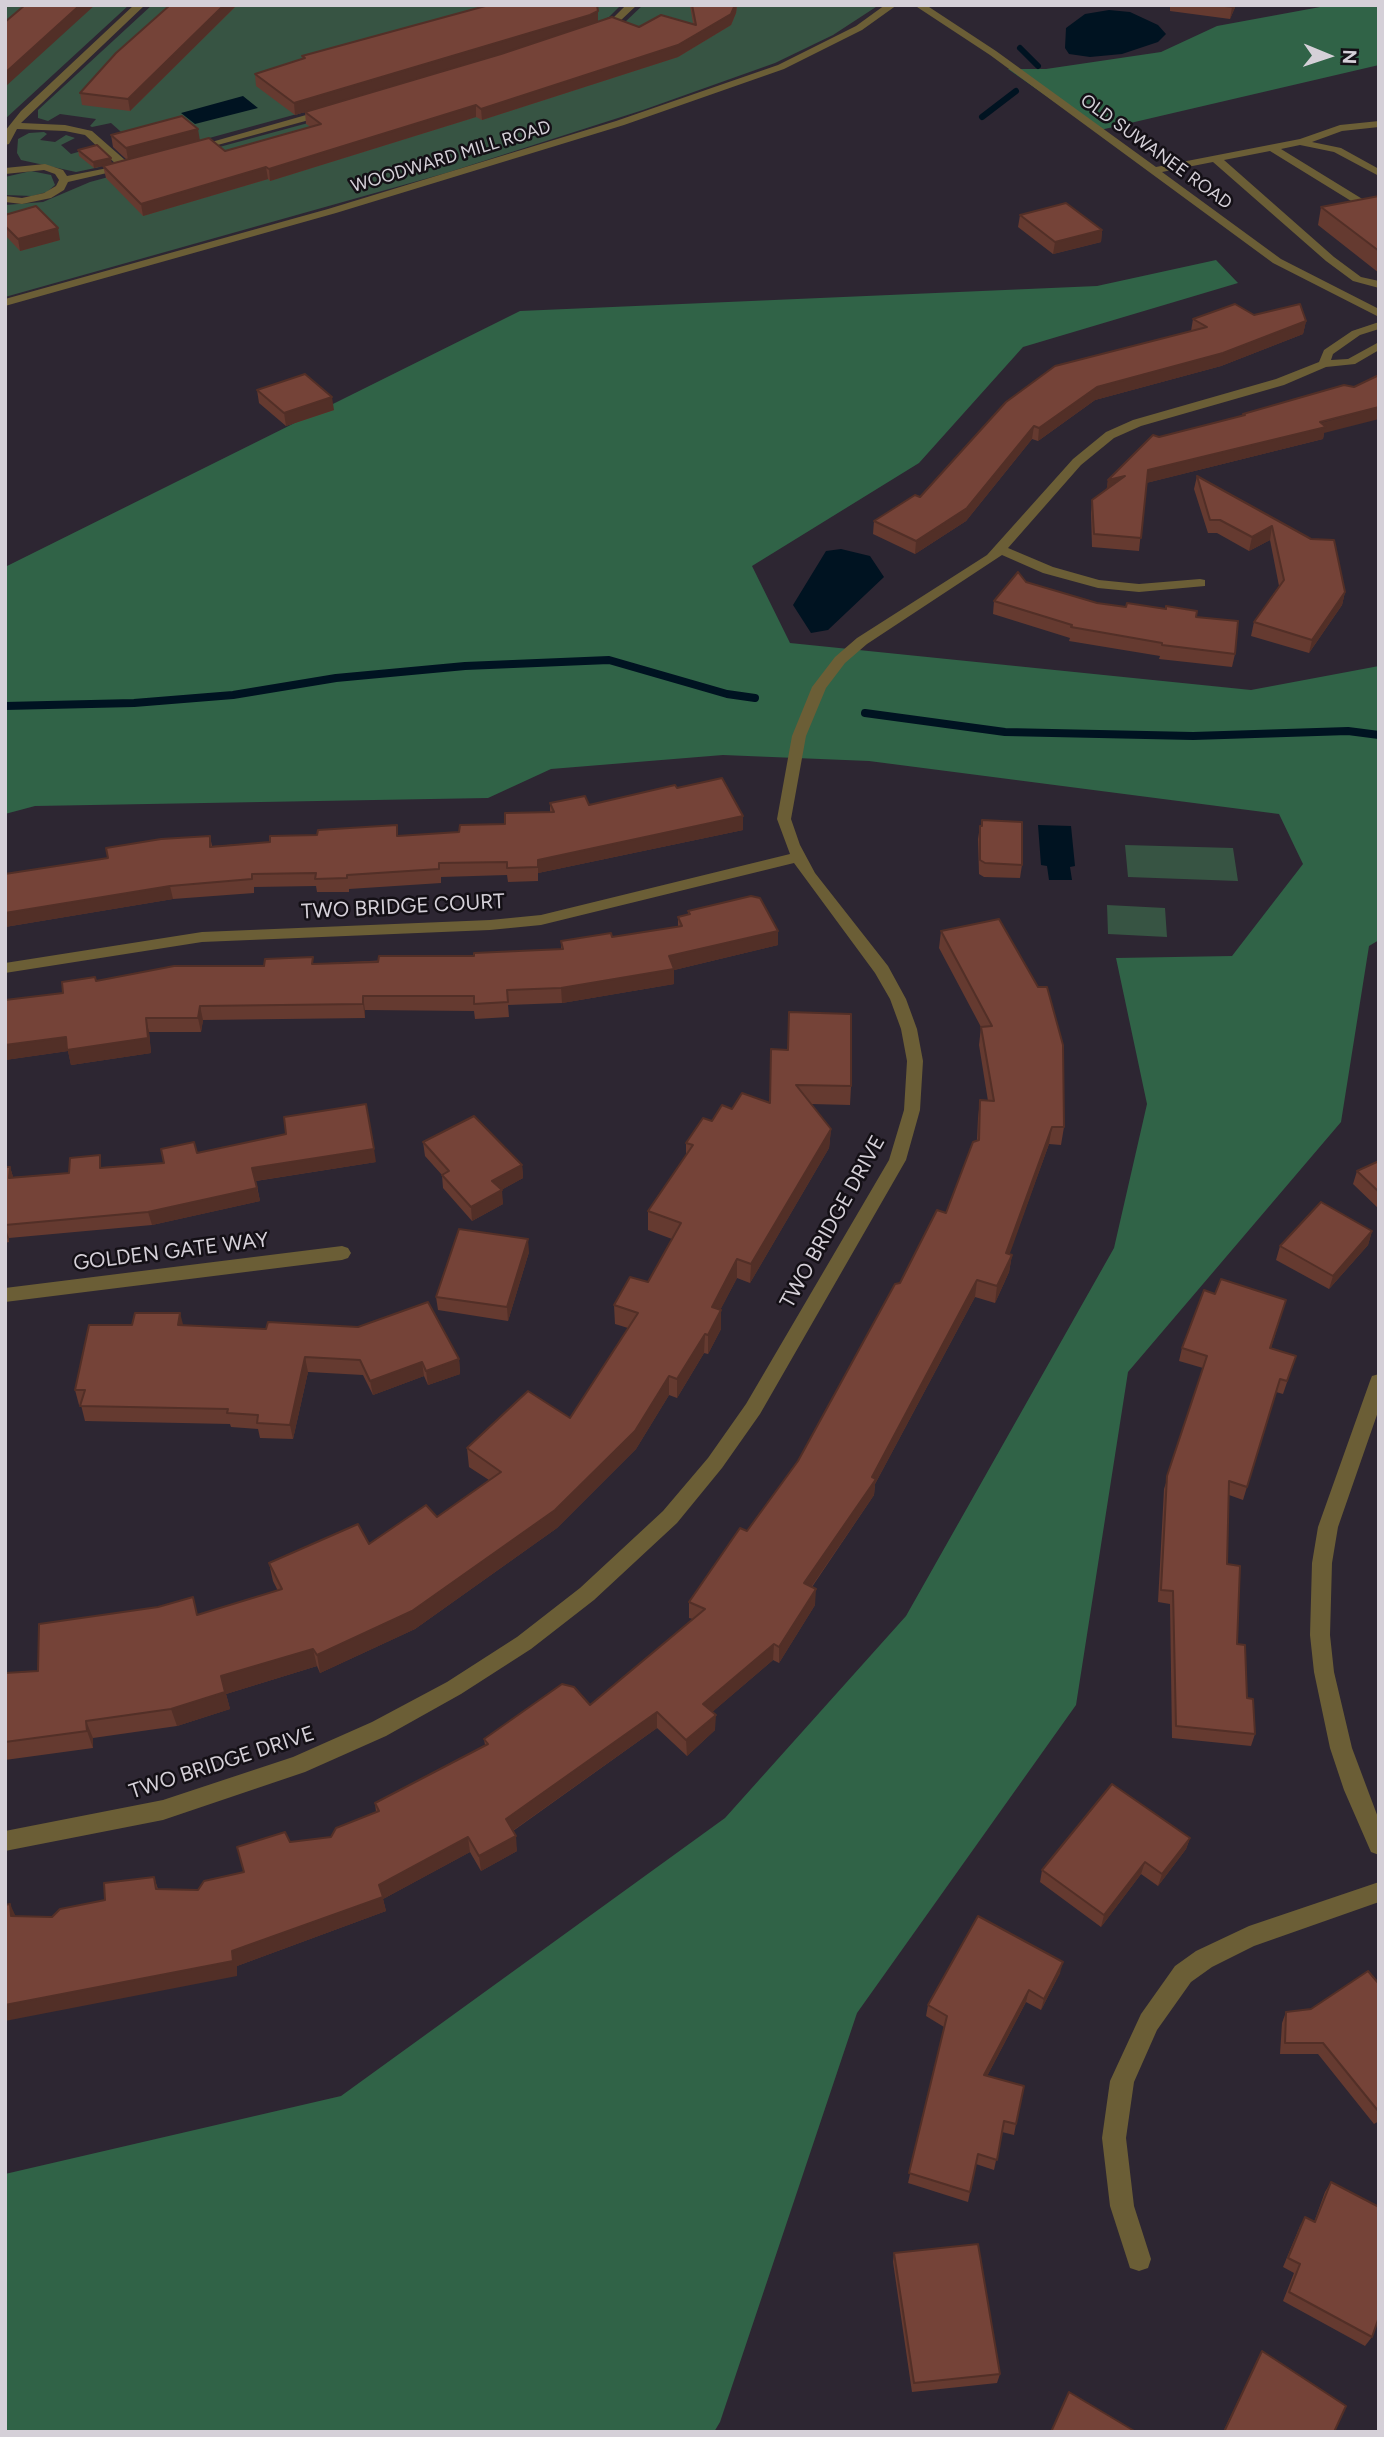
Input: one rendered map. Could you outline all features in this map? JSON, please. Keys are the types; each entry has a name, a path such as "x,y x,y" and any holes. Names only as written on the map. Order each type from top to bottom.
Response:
{"street":[{"path":"5,142 13,126 141,5"},
{"path":"586,34 616,20 632,5"},
{"name":"WOODWARD MILL ROAD","path":"5,303 319,215 620,123 791,62 859,28 892,5"},
{"name":"OLD SUWANEE ROAD","path":"919,5 993,53 1152,172 1287,268 1379,314"},
{"path":"184,152 343,108"},
{"path":"1152,172 1300,142 1340,128 1379,124"},
{"path":"13,126 65,128 88,133 125,167"},
{"path":"1300,142 1337,150 1379,173"},
{"path":"1273,148 1360,202"},
{"path":"5,155 9,170 50,169 62,174 64,180 60,188 47,196 29,200 5,199"},
{"path":"1215,158 1330,259 1357,279 1379,285"},
{"path":"64,180 137,164"},
{"name":"TWO BRIDGE DRIVE","path":"1324,364 1328,352 1356,333 1379,325"},
{"name":"TWO BRIDGE DRIVE","path":"5,1840 96,1825 163,1810 256,1780 339,1747 417,1709 490,1666 587,1594 653,1535 715,1463 753,1409 897,1160 909,1127 915,1094 912,1045 898,999 882,970 798,857 784,819 799,736 818,687 834,667 862,641 1002,550 1077,462 1110,435 1137,423 1280,382 1324,364 1351,362 1379,345"},
{"path":"1002,550 1048,570 1098,584 1139,588 1200,583"},
{"name":"TWO BRIDGE COURT","path":"5,968 202,937 490,925 541,920 798,857"},
{"name":"GOLDEN GATE WAY","path":"5,1295 342,1253"},
{"path":"1379,1381 1336,1497 1322,1563 1320,1599 1320,1635 1331,1709 1355,1790 1379,1845"},
{"path":"1139,2259 1122,2206 1114,2138 1122,2081 1149,2022 1183,1974 1203,1959 1249,1937 1379,1892"}],"green space":[{"path":"5,5 129,5 5,119"},
{"path":"152,5 621,5 609,17 577,32 352,99 147,155 111,123 92,127 90,126 96,119 60,114 48,121 38,118 38,110"},
{"path":"643,5 879,5 833,35 775,63 643,110 446,173 5,297 5,205 43,202 90,182 345,113 624,23"},
{"path":"1331,5 1379,5 1379,65 1096,131 1008,69 1046,69 1161,52 1217,26"},
{"path":"29,133 47,134 40,140 55,142 66,135 75,138 61,145 71,154 85,150 100,167 76,172 21,160 17,153 18,139"},
{"path":"31,171 51,175 55,185 47,192 32,196 5,195 5,177"},
{"path":"1216,260 1238,283 1023,347 919,463 752,566 790,643 1251,690 1379,666 1379,940 1369,946 1341,1122 1128,1372 1076,1705 857,2013 720,2422 714,2432 5,2432 5,2174 341,2096 725,1818 906,1616 1114,1248 1147,1104 1116,958 1232,956 1303,864 1279,814 869,761 723,755 551,769 488,798 35,806 5,814 5,567 520,311 1097,286"},
{"path":"1125,845 1233,848 1238,881 1128,877"},
{"path":"1107,905 1165,908 1167,937 1108,934"}],"water":[{"path":"1109,10 1130,12 1158,25 1166,34 1158,42 1122,54 1090,57 1069,54 1065,48 1066,28 1085,14"},
{"path":"243,96 258,108 195,124 181,113"},
{"path":"841,549 870,556 884,577 828,630 811,633 793,605 826,551"},
{"path":"1038,825 1071,826 1075,866 1070,867 1072,880 1049,880 1047,866 1041,865"}],"building":[{"path":"25,5 80,5 5,73 5,22"},
{"path":"170,5 224,5 128,99 80,93 116,53"},
{"path":"489,5 597,5 598,11 294,103 255,74 305,58 302,56"},
{"path":"692,5 735,5 731,14 678,45 481,109 476,105 269,169 266,167 141,204 103,166 209,138 225,151 321,124 305,112 501,54 612,17 639,27 661,15 696,25"},
{"path":"182,116 198,129 126,148 111,135"},
{"path":"97,145 111,158 93,162 78,150"},
{"path":"1379,196 1379,251 1321,207"},
{"path":"1066,203 1102,230 1055,242 1020,215"},
{"path":"36,206 58,228 18,239 5,226 5,215"},
{"path":"1235,304 1254,315 1300,304 1306,321 1223,353 1097,387 1039,428 1034,426 967,508 916,541 874,521 915,495 920,497 1006,402 1055,366 1207,327 1193,319"},
{"path":"305,374 332,397 284,413 257,390"},
{"path":"1379,375 1379,407 1320,422 1326,427 1148,470 1141,538 1094,534 1092,500 1125,476 1108,480 1153,435 1159,437 1245,415 1243,414 1344,385 1354,387"},
{"path":"1197,476 1311,539 1334,540 1345,592 1312,640 1254,622 1284,580 1272,526 1252,537 1220,520 1210,520"},
{"path":"1018,572 1026,582 1097,603 1126,607 1127,603 1166,609 1166,606 1197,611 1196,617 1238,621 1235,654 1162,645 1071,627 1072,625 994,601"},
{"path":"722,778 743,816 538,860 538,867 507,868 507,862 439,863 439,869 315,879 316,873 252,874 252,879 170,886 5,913 5,874 108,858 106,848 161,839 210,836 210,847 270,842 270,836 317,835 318,830 397,825 397,836 459,832 460,825 505,824 505,813 554,812 550,803 585,796 589,805 675,785 677,788"},
{"path":"982,820 1022,822 1022,865 985,863 980,860"},
{"path":"751,896 760,898 778,931 669,956 674,969 561,988 507,990 508,1002 474,1004 474,996 363,996 363,1004 200,1006 198,1018 146,1018 148,1038 67,1050 66,1037 5,1045 5,1000 63,993 62,982 95,977 96,981 174,966 264,966 265,959 313,957 312,964 378,962 379,956 474,956 474,953 563,949 561,941 611,933 612,937 682,926 678,917 690,914 688,911"},
{"path":"999,919 1038,987 1047,987 1063,1045 1064,1127 1052,1127 1006,1253 1012,1255 997,1286 977,1280 872,1477 876,1479 804,1583 816,1589 779,1647 774,1644 703,1704 716,1715 686,1740 657,1712 506,1819 516,1836 479,1856 468,1837 379,1885 383,1897 232,1951 233,1961 5,2005 5,1905 10,1904 11,1916 52,1917 60,1909 105,1900 104,1883 154,1877 156,1889 198,1890 204,1881 244,1872 237,1847 285,1832 290,1842 331,1837 336,1828 379,1811 375,1803 488,1744 484,1739 562,1684 574,1687 590,1705 705,1609 689,1602 740,1528 747,1531 798,1461 895,1284 900,1283 937,1210 946,1213 973,1142 979,1140 980,1100 994,1101 981,1027 992,1026 941,931"},
{"path":"789,1012 851,1014 851,1086 796,1085 831,1129 751,1264 737,1259 712,1307 721,1310 708,1335 705,1334 677,1379 669,1376 635,1431 555,1510 412,1611 317,1655 313,1649 221,1676 225,1692 171,1709 86,1721 87,1731 5,1742 5,1673 38,1671 39,1624 158,1607 193,1597 197,1615 282,1589 269,1563 358,1524 369,1544 426,1505 437,1517 501,1472 467,1448 528,1391 570,1418 638,1313 614,1305 630,1277 648,1282 681,1223 648,1211 693,1145 686,1143 703,1118 712,1121 722,1105 732,1109 742,1093 770,1103 771,1049 788,1050"},
{"path":"366,1104 374,1149 252,1168 257,1188 148,1212 5,1225 5,1167 10,1167 9,1178 69,1173 70,1158 100,1155 100,1168 164,1163 161,1149 194,1142 197,1153 286,1134 284,1117"},
{"path":"474,1116 522,1165 492,1181 502,1190 471,1207 442,1175 449,1171 423,1142"},
{"path":"1379,1161 1379,1192 1357,1171"},
{"path":"1321,1202 1372,1231 1333,1276 1280,1246"},
{"path":"459,1229 528,1239 507,1307 436,1297"},
{"path":"1221,1279 1286,1300 1270,1348 1296,1356 1287,1381 1280,1379 1247,1487 1229,1481 1227,1564 1240,1566 1237,1644 1245,1645 1247,1698 1253,1699 1255,1734 1176,1726 1173,1591 1161,1590 1167,1476 1207,1356 1182,1348 1204,1290 1215,1294"},
{"path":"428,1302 459,1359 426,1371 422,1362 370,1381 360,1360 305,1357 290,1425 257,1423 258,1415 227,1413 228,1409 80,1406 85,1390 75,1390 89,1325 132,1325 135,1313 180,1313 178,1325 266,1329 268,1322 358,1327"},
{"path":"1112,1784 1190,1838 1162,1874 1145,1862 1104,1915 1042,1870"},
{"path":"978,1916 1063,1962 1044,1999 1029,1990 984,2075 1024,2086 1016,2124 1004,2121 997,2160 978,2154 970,2192 909,2173 947,2016 928,2005"},
{"path":"1368,1971 1379,1984 1379,2112 1323,2043 1285,2043 1286,2012 1311,2009"},
{"path":"1331,2182 1379,2207 1379,2317 1372,2337 1289,2292 1300,2264 1288,2258 1305,2217 1315,2222"},
{"path":"978,2244 1000,2374 914,2383 894,2253"},
{"path":"1262,2351 1346,2406 1334,2432 1224,2432"},
{"path":"1069,2392 1136,2432 1051,2432"}],"waterway":[{"path":"1020,48 1038,66"},
{"path":"982,117 1016,91"},
{"path":"5,706 134,703 233,695 336,678 465,666 609,660 727,694 755,698"},
{"path":"865,713 1005,732 1193,736 1348,731 1379,735"}]}
